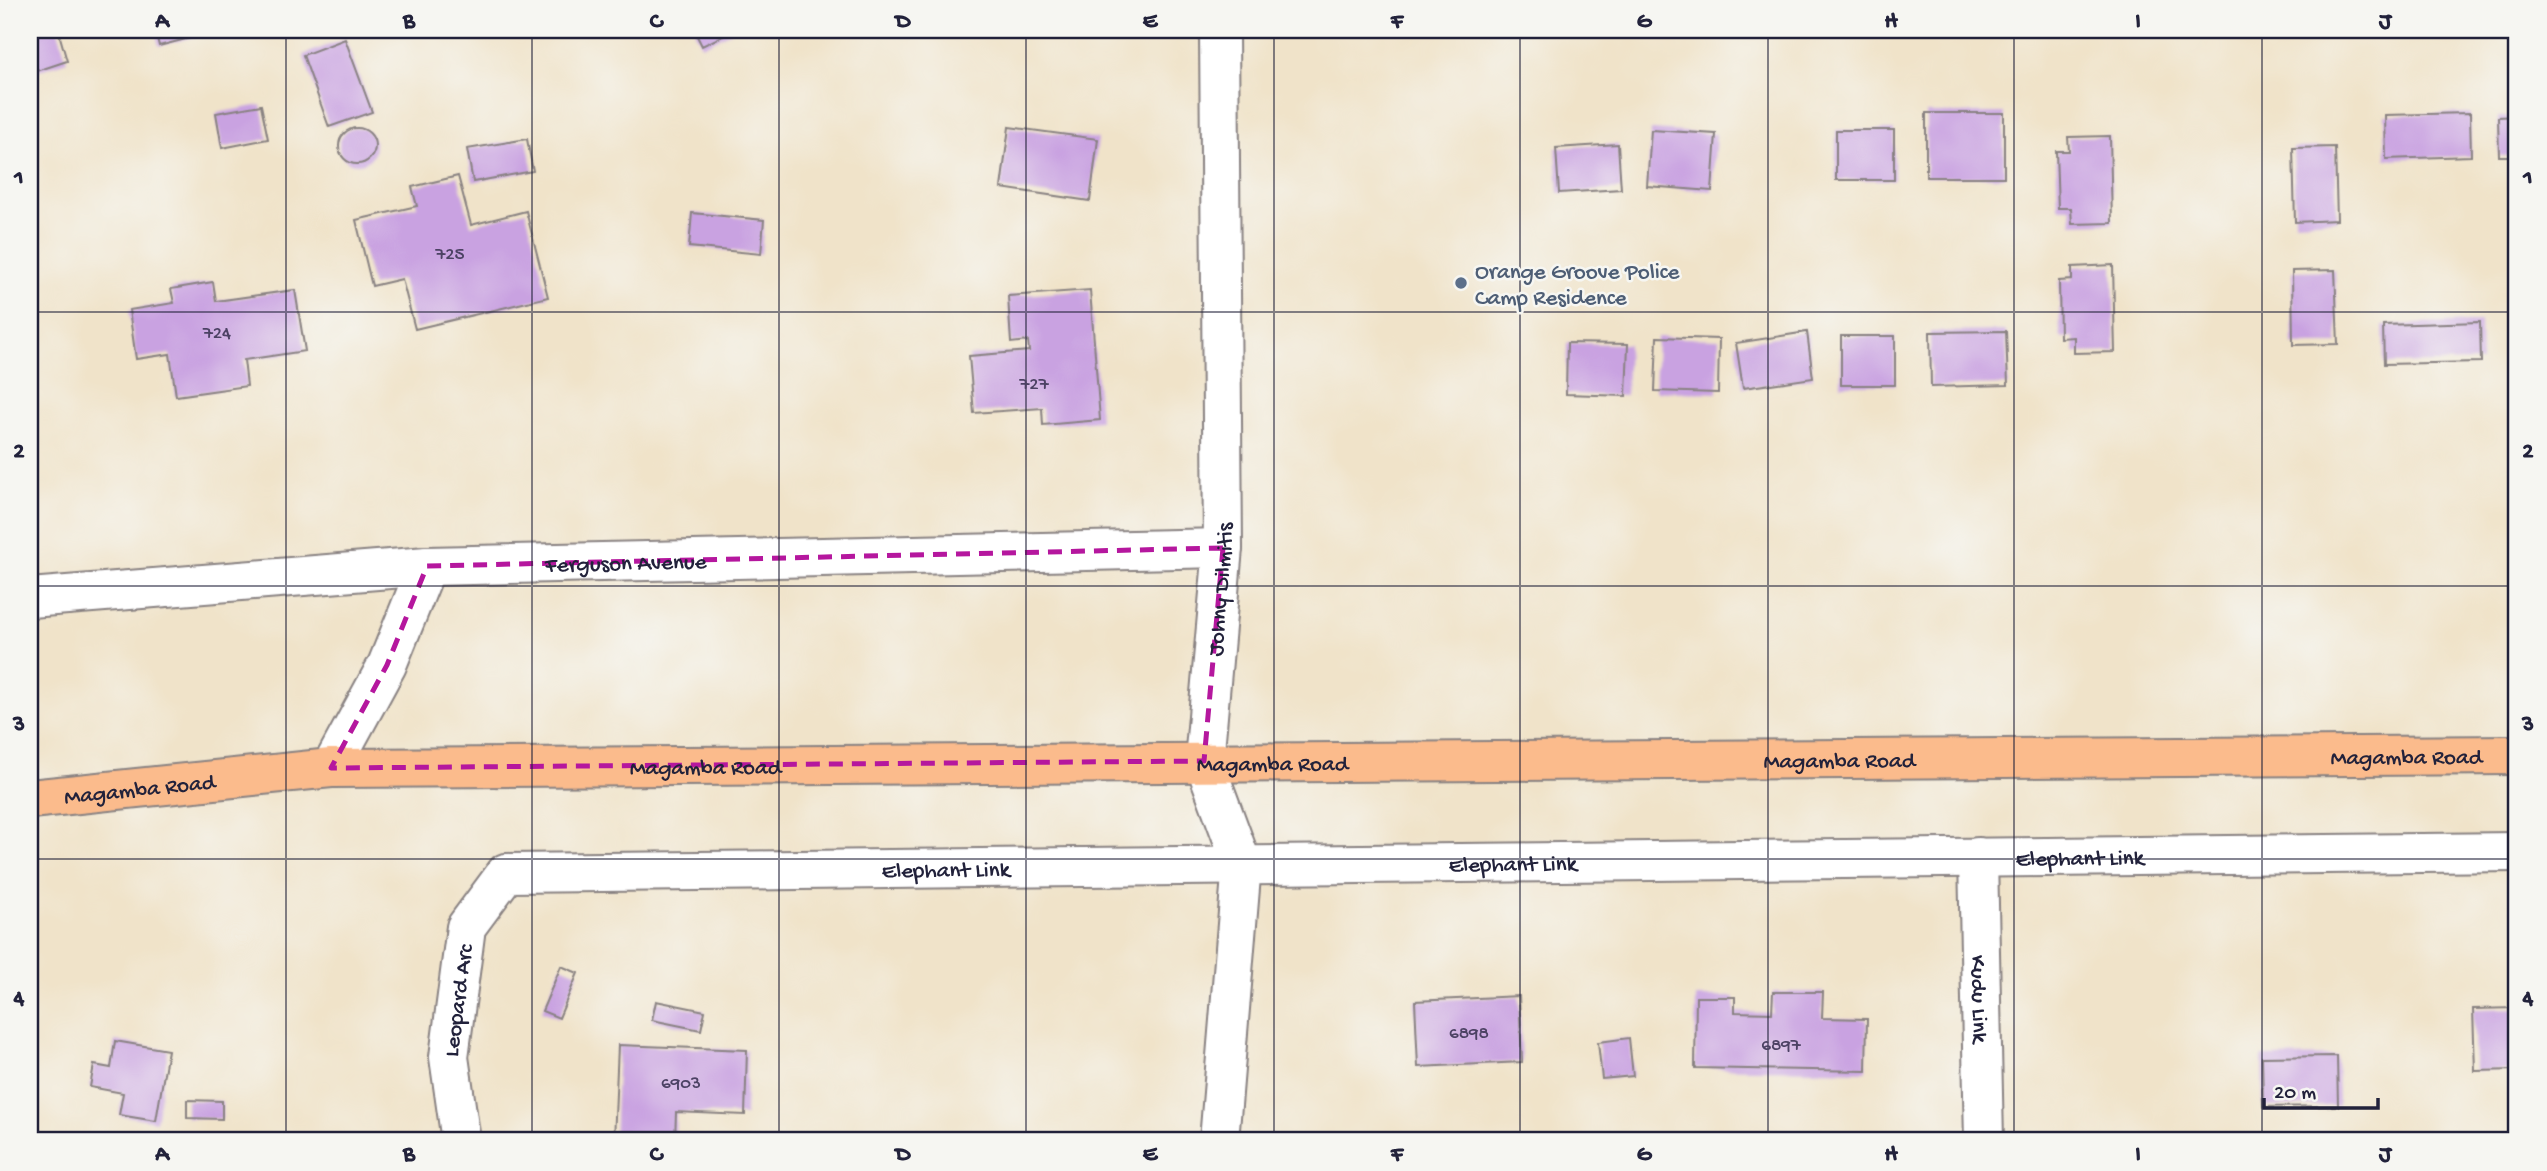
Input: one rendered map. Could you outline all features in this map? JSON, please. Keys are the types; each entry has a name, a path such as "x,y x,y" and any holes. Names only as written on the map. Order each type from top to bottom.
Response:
{"highway":[{"name":"Magamba Road","path":"30,799 331,768 2517,755"}],"street":[{"name":"Johny Dilmitis","path":"1219,30 1223,548 1205,761 1242,864 1219,1141"},
{"name":"Ferguson Avenue","path":"30,598 427,566 1223,548"},
{"path":"331,768 387,665 427,566"},
{"name":"Elephant Link","path":"506,873 2517,852"},
{"name":"Kudu Link","path":"1979,857 1984,1141"},
{"name":"Leopard Arc","path":"461,1141 449,1057 466,927 506,873"}],"highlighted area":[{"path":"1223,548 1204,761 331,768 387,665 427,566"}],"building":[{"path":"30,30 58,30 67,61 37,71 30,49"},
{"path":"155,30 217,30 217,31 159,46"},
{"path":"694,30 735,30 702,46"},
{"path":"345,39 372,112 329,127 303,55"},
{"path":"261,105 268,139 222,148 216,113"},
{"path":"1926,113 2004,113 2004,177 1926,177"},
{"path":"2470,113 2471,156 2386,159 2385,115"},
{"path":"2517,116 2517,156 2499,156 2498,117"},
{"path":"1009,127 1098,139 1090,201 1001,188"},
{"path":"357,128 370,133 375,146 370,159 357,164 344,159 339,146 344,133"},
{"path":"1651,130 1716,134 1712,191 1647,186"},
{"path":"1836,130 1894,130 1894,180 1836,180"},
{"path":"2110,136 2112,223 2072,224 2071,208 2058,208 2056,151 2069,151 2068,137"},
{"path":"527,139 533,171 473,182 467,149"},
{"path":"1618,144 1621,189 1559,193 1556,148"},
{"path":"2335,147 2337,220 2295,222 2293,148"},
{"path":"458,176 471,225 526,211 548,297 415,329 402,279 372,286 356,220 417,206 412,187"},
{"path":"692,213 764,220 761,254 689,247"},
{"path":"2113,265 2115,352 2074,353 2074,337 2060,338 2059,281 2072,280 2072,267"},
{"path":"2335,270 2338,344 2293,345 2292,271"},
{"path":"213,282 216,301 295,290 305,351 244,360 247,386 176,396 170,354 136,359 129,310 174,303 171,289"},
{"path":"1090,290 1100,420 1043,425 1042,408 974,413 969,356 1029,351 1028,341 1011,343 1008,296"},
{"path":"2480,322 2481,362 2384,364 2383,325"},
{"path":"2512,324 2517,324 2517,367 2514,367"},
{"path":"2006,331 2008,385 1931,387 1930,332"},
{"path":"1807,332 1813,378 1743,388 1736,343"},
{"path":"1841,336 1895,336 1895,385 1841,385"},
{"path":"1657,337 1719,339 1718,393 1655,391"},
{"path":"1567,343 1628,344 1626,396 1566,394"},
{"path":"561,966 578,973 559,1018 542,1011"},
{"path":"1773,992 1823,992 1822,1018 1867,1019 1866,1071 1695,1068 1696,997 1735,997 1735,1012 1772,1013"},
{"path":"1519,996 1522,1062 1418,1067 1415,1001"},
{"path":"656,1001 705,1011 701,1030 652,1020"},
{"path":"2517,1008 2517,1070 2475,1071 2473,1009"},
{"path":"1629,1038 1633,1076 1602,1079 1598,1042"},
{"path":"115,1041 168,1050 156,1121 119,1115 123,1093 90,1087 94,1065 111,1068"},
{"path":"618,1045 747,1050 745,1115 676,1112 675,1141 614,1141"},
{"path":"2337,1056 2338,1106 2263,1107 2262,1057"},
{"path":"187,1100 222,1101 222,1119 187,1118"}],"place":[{"name":"Orange Groove Police Camp Residence","path":"1461,283"}]}
